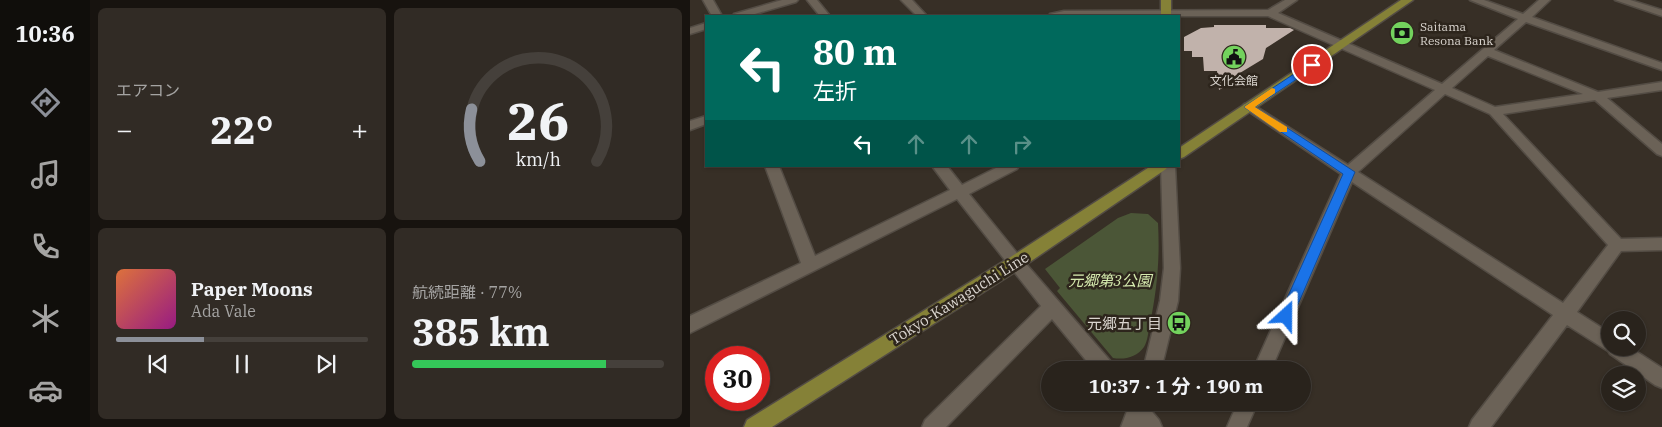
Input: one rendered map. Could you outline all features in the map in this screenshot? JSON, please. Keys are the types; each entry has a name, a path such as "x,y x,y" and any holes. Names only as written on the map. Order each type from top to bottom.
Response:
{"main road":[{"path":"1166,0 1166,15"},
{"path":"1180,153 1408,0"},
{"name":"Tokyo-Kawaguchi Line","path":"754,427 1015,263 1159,167"}],"street":[{"path":"708,0 716,15"},
{"path":"741,15 793,0"},
{"path":"812,0 824,15"},
{"path":"906,0 921,15"},
{"path":"1067,0 1059,15 1270,13 1494,111 1617,245 1662,244"},
{"path":"1255,0 1258,13"},
{"path":"1270,13 1292,0"},
{"path":"1475,0 1662,67"},
{"path":"1266,361 1349,172 1545,0"},
{"path":"1620,0 1662,13"},
{"path":"690,31 705,26"},
{"path":"1486,51 1598,96 1662,151"},
{"path":"1494,111 1662,86"},
{"path":"1248,107 1601,338"},
{"path":"690,126 705,120"},
{"path":"772,167 810,265"},
{"path":"940,167 1015,263 1099,361"},
{"path":"690,325 1010,167"},
{"path":"1154,361 1169,301 1172,268 1168,167"},
{"path":"1479,427 1617,245"},
{"path":"932,427 1053,306"},
{"path":"1628,356 1662,379"},
{"path":"1136,411 1152,427"},
{"path":"1237,427 1244,411"}],"green space":[{"name":"元郷第3公園","path":"1131,213 1148,214 1158,223 1159,249 1156,286 1145,345 1134,355 1117,359 1113,358 1057,291 1060,288 1045,269 1118,218"}],"building":[{"name":"文化会館","path":"1214,25 1266,25 1266,28 1290,28 1294,30 1266,48 1263,59 1230,79 1231,83 1219,90 1217,71 1204,71 1203,57 1192,57 1192,51 1184,51 1184,37 1201,28 1214,27"}],"slow traffic":[{"path":"1272,91 1248,107 1284,130"}],"place":[{"name":"Saitama Resona Bank","path":"1402,33"},
{"name":"文化会館","path":"1234,57"},
{"name":"元郷五丁目","path":"1179,323"}],"route":[{"path":"1286,316 1349,172 1248,107 1312,65"}]}
